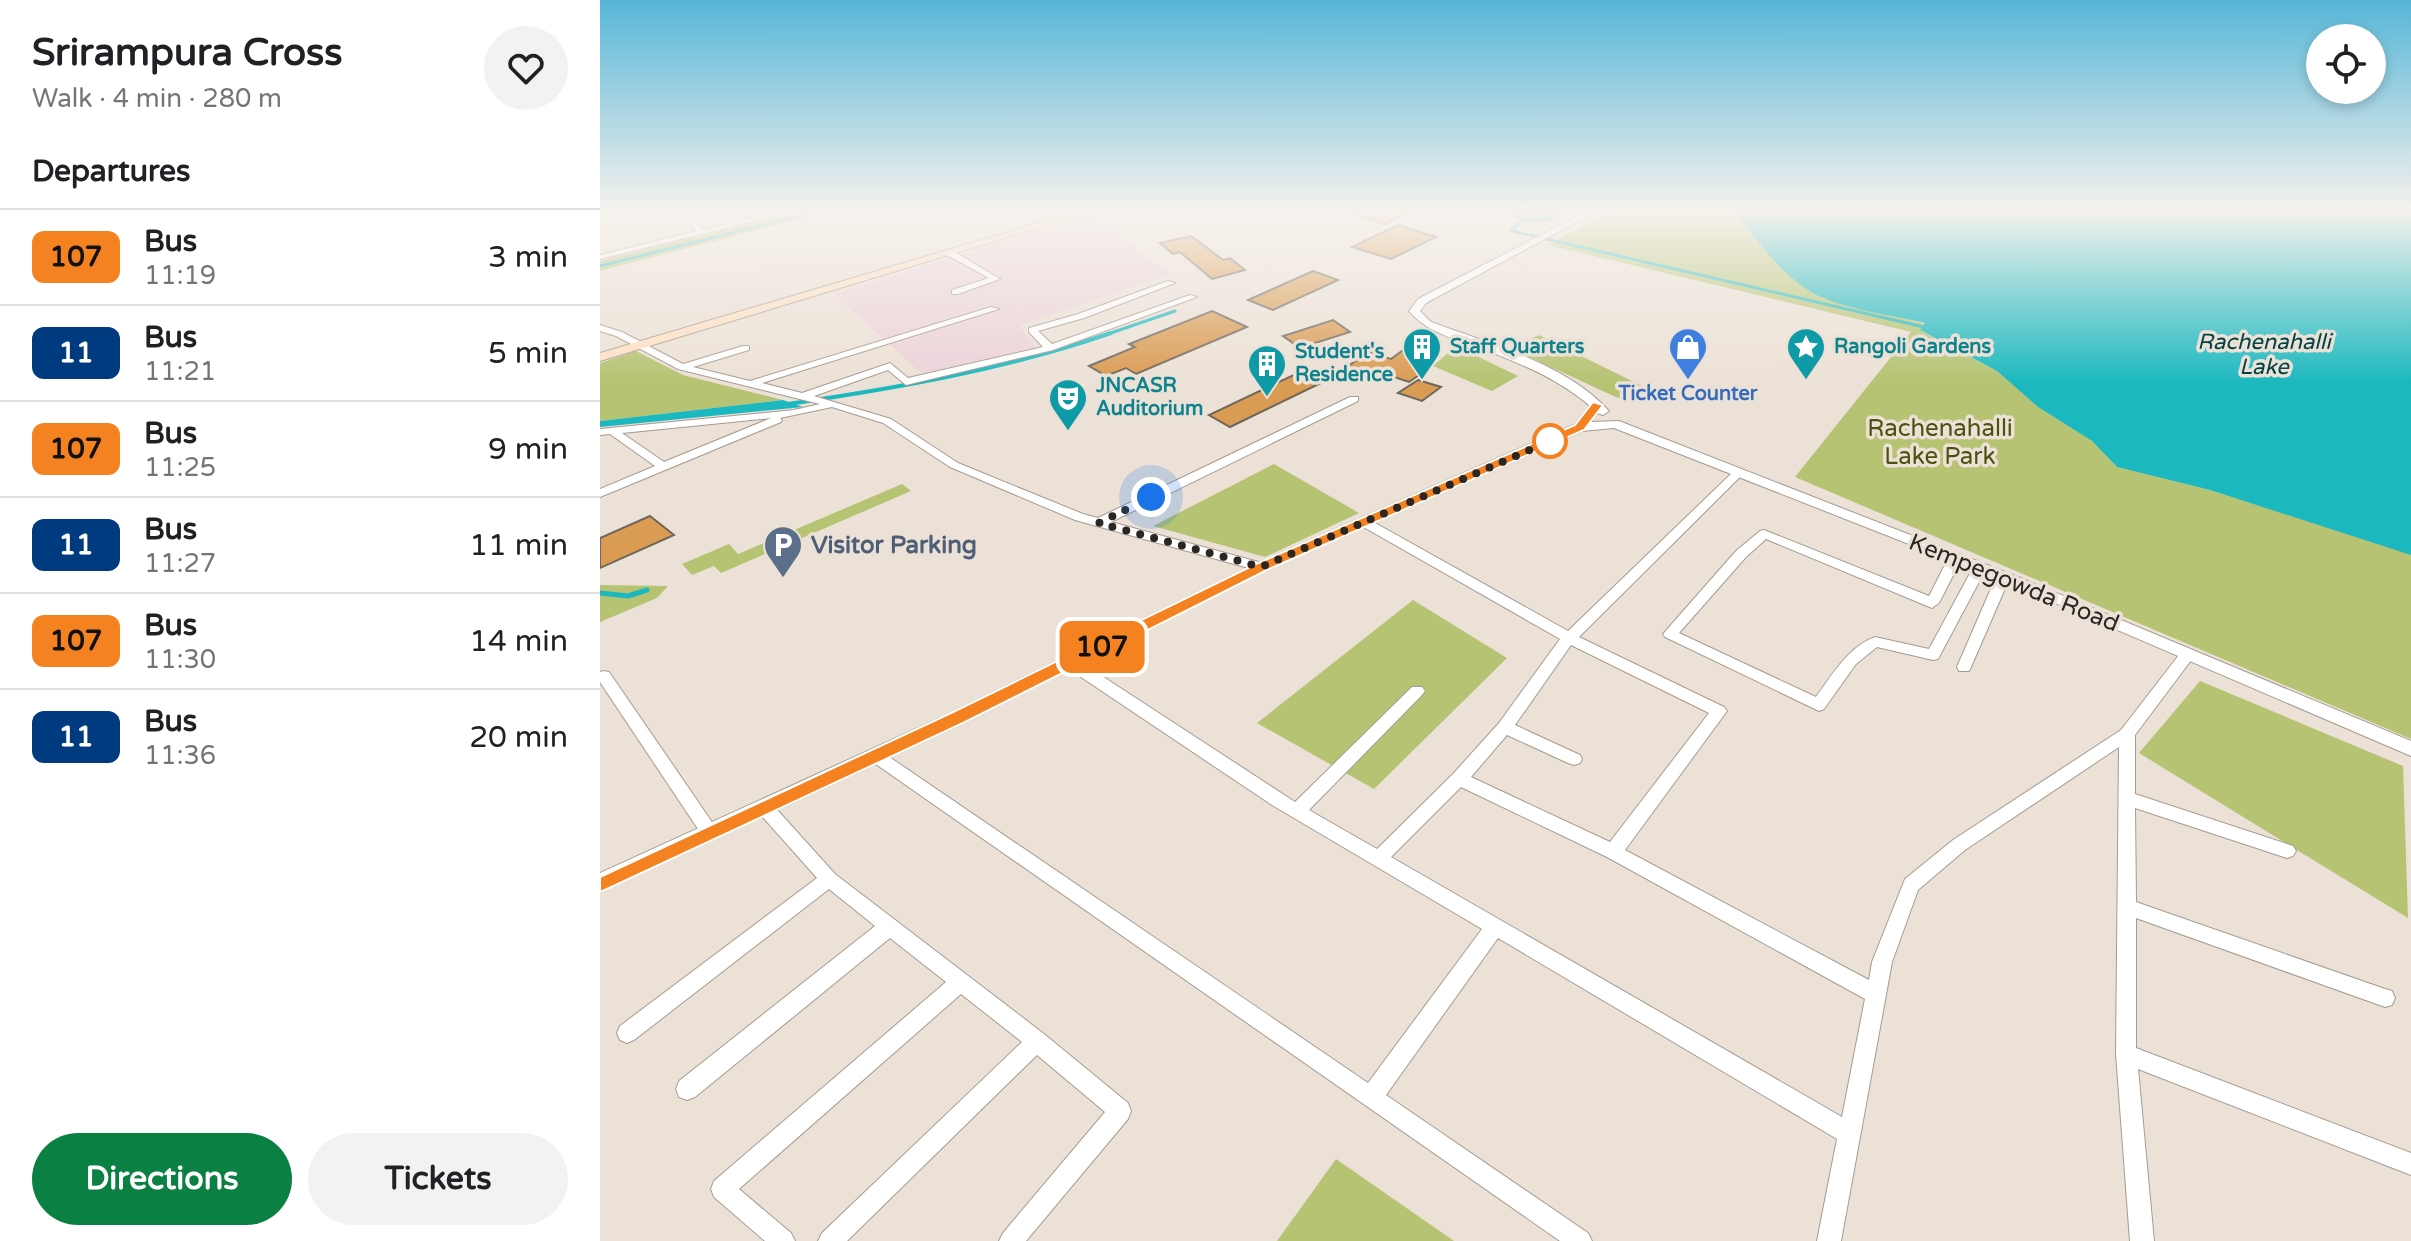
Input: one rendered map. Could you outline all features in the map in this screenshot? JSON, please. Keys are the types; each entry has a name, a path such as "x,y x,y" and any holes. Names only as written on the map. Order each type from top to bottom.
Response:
{"main road":[{"path":"635,344 883,268"},
{"path":"600,354 898,268"}],"street":[{"path":"955,292 996,279 976,268"},
{"name":"Kempegowda Road","path":"1485,268 1423,300 1414,311 1427,324 1543,372 1597,405 1615,424 1980,567 2411,749"},
{"path":"1050,348 1032,330 1081,316 1171,283"},
{"path":"802,397 890,366 906,382 1050,348 1193,297"},
{"path":"747,384 994,309"},
{"path":"600,328 682,367 829,403 887,421 954,465 1099,523 1261,567"},
{"path":"682,367 746,348"},
{"path":"1099,523 1354,399"},
{"path":"600,493 794,413 829,403"},
{"path":"600,883 1071,663 1261,567 1580,427 1597,405"},
{"path":"606,431 794,413"},
{"name":"Kempegowda Road","path":"1580,427 1615,424"},
{"path":"606,431 663,467"},
{"path":"1378,859 1459,779 1505,727 1569,638 1738,473"},
{"path":"1364,522 1569,638 1719,711 1613,852"},
{"path":"1957,612 1764,534 1741,554 1670,634 1819,705 1851,660 1875,642 1933,655 1957,612 1980,567"},
{"path":"1932,603 1955,558"},
{"path":"1964,667 2003,577"},
{"path":"1829,1241 1882,962 1911,885 1959,845 2127,734 2187,655"},
{"path":"1071,663 1297,811 1849,1133"},
{"path":"604,676 710,833"},
{"path":"1297,811 1417,691"},
{"path":"1505,727 1574,759"},
{"path":"2127,734 2126,1054 2142,1241"},
{"path":"876,756 1580,1241"},
{"path":"1459,779 1613,852 1876,994"},
{"path":"2127,798 2287,851"},
{"path":"765,808 829,879 1037,1041 1120,1111 1011,1241"},
{"path":"627,1033 829,879"},
{"path":"2127,907 2385,998"},
{"path":"687,1089 890,926"},
{"path":"1371,1097 1495,927"},
{"path":"783,1241 722,1189 961,981"},
{"path":"830,1241 1037,1041"},
{"path":"2126,1054 2411,1164"}],"shaded area":[{"path":"918,268 1163,268 1171,274 1019,325 1037,349 921,373 834,294"}],"green space":[{"name":"Rachenahalli Lake Park","path":"1644,268 1787,268 1823,298 1926,324 1921,331 1997,371 2038,407 2092,441 2117,467 2210,490 2408,553 2411,555 2411,739 1795,477 1911,332"},
{"path":"1539,335 1642,386 1618,398 1510,348"},
{"path":"1456,346 1518,376 1492,391 1433,366"},
{"path":"636,351 683,375 783,400 600,421 600,363"},
{"path":"1274,464 1359,513 1265,557 1153,526"},
{"path":"902,484 911,491 721,573 714,566 692,575 682,564 729,544 738,554"},
{"path":"600,586 668,586 657,598 600,622"},
{"path":"1413,600 1507,658 1374,789 1257,723"},
{"path":"2200,681 2403,766 2408,918 2139,753"},
{"path":"1336,1159 1454,1241 1277,1241"}],"water":[{"name":"Rachenahalli Lake","path":"1781,268 2411,268 2411,555 2210,490 2117,467 2092,441 2038,407 1997,371 1920,330 1925,323 1846,306 1821,297 1795,281"},
{"path":"783,400 803,407 600,427 600,421"}],"building":[{"path":"1199,268 1245,270 1212,279"},
{"path":"1313,271 1338,280 1273,310 1248,300"},
{"path":"1212,311 1247,327 1136,374 1126,368 1106,376 1089,366 1135,347 1129,344"},
{"path":"1333,320 1350,332 1300,348 1283,336"},
{"path":"1414,342 1436,348 1427,355 1433,357 1418,369 1425,371 1409,382 1376,371 1363,379 1340,371 1370,352 1391,359"},
{"name":"Student's Residence","path":"1302,371 1323,382 1230,427 1209,415"},
{"path":"1418,380 1441,387 1422,401 1398,393"},
{"path":"650,516 674,535 600,568 600,538"}],"waterway":[{"path":"1670,268 1928,328"},
{"path":"1108,334 1175,311"},
{"path":"788,404 951,376 1032,357 1108,334"},
{"path":"600,593 628,596 647,590"}],"bus line":[{"name":"107","path":"600,883 957,718 1261,567 1555,439 1580,427 1590,418 1597,405"}],"place":[{"name":"Staff Quarters","path":"1422,381"},
{"name":"Ticket Counter","path":"1688,381"},
{"name":"Rangoli Gardens","path":"1806,381"},
{"name":"Student's Residence","path":"1267,398"},
{"name":"JNCASR Auditorium","path":"1068,432"},
{"name":"Visitor Parking","path":"783,579"}],"route":[{"path":"1151,497 1099,523 1261,567 1555,439 1550,441"}]}
